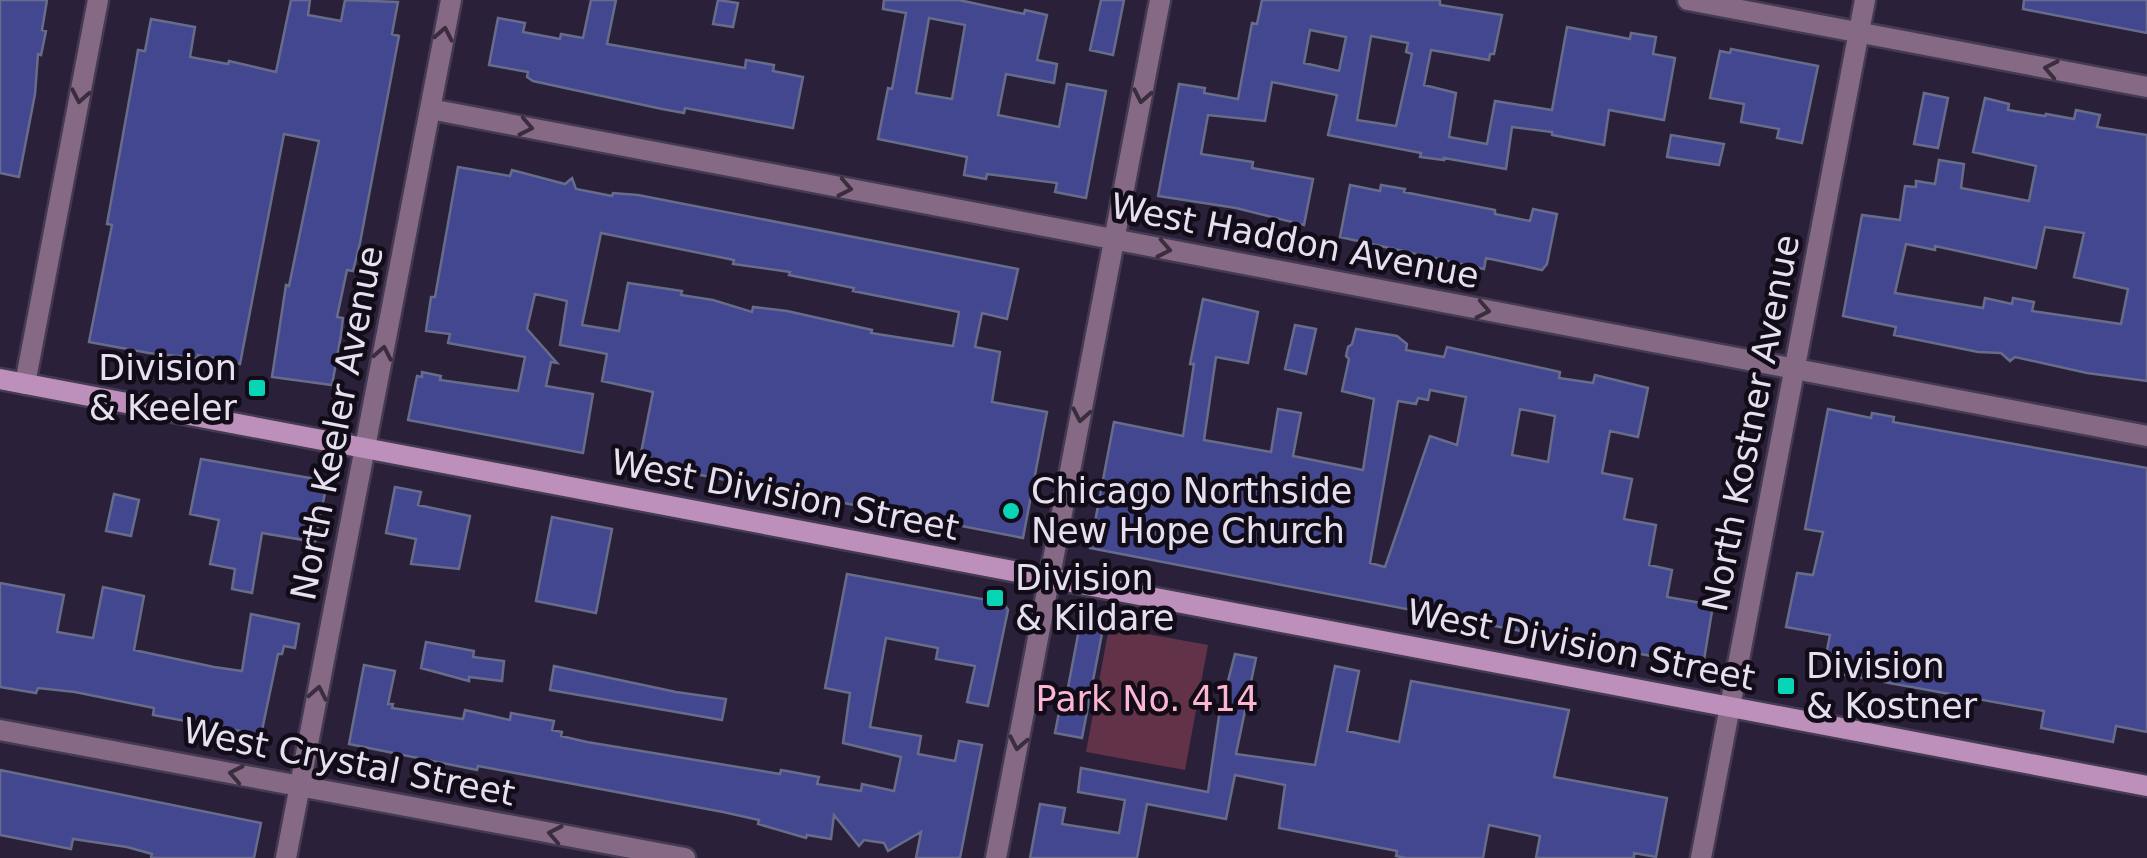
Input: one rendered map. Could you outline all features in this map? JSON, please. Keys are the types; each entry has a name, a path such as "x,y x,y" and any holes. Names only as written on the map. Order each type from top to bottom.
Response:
{"main road":[{"name":"West Division Street","path":"0,379 2147,786"}],"street":[{"path":"25,384 98,0"},
{"name":"North Keeler Avenue","path":"286,858 451,0"},
{"path":"996,858 1160,0"},
{"path":"1688,0 2147,87"},
{"name":"North Kostner Avenue","path":"1702,858 1864,0"},
{"name":"West Haddon Avenue","path":"430,109 2147,436"},
{"name":"West Crystal Street","path":"0,730 686,858"}],"green space":[{"name":"Park No. 414","path":"1109,627 1208,645 1185,770 1086,752"}],"building":[{"path":"0,0 47,0 42,30 46,31 41,55 38,54 35,94 19,177 0,173"},
{"path":"291,0 310,0 308,15 341,21 345,0 398,2 392,34 399,36 360,243 353,271 347,270 337,317 343,318 332,385 272,377 286,285 289,286 319,141 284,134 240,364 89,342 112,225 107,224 138,50 145,51 151,19 195,27 190,57 276,72"},
{"path":"591,0 616,0 607,44 745,68 746,60 774,65 773,71 803,77 793,128 685,108 684,113 662,109 533,81 527,77 528,72 489,65 498,18 525,23 523,32 560,39 561,34 583,38"},
{"path":"718,0 738,3 733,27 713,24"},
{"path":"884,0 959,0 1047,15 1037,60 1057,64 1054,83 1006,74 998,115 1059,127 1067,84 1106,91 1086,198 1055,192 1057,183 964,175 967,157 878,139 906,13 883,9","holes":["929,18 965,25 952,99 916,93"]},
{"path":"1101,0 1124,0 1113,55 1090,50"},
{"path":"1262,0 1440,0 1440,5 1502,15 1494,54 1490,54 1489,60 1431,50 1424,85 1456,93 1449,137 1487,144 1495,101 1552,110 1567,27 1630,39 1631,33 1656,37 1653,54 1675,58 1664,120 1609,110 1604,145 1512,127 1506,169 1420,157 1421,153 1328,135 1337,95 1272,82 1265,121 1208,115 1201,154 1253,162 1252,168 1313,179 1304,225 1236,208 1158,196 1179,84 1238,99 1252,23 1257,24","holes":["1310,30 1346,37 1339,71 1304,63","1371,36 1408,43 1406,52 1412,54 1396,126 1357,120"]},
{"path":"2024,0 2147,0 2147,33 2023,9"},
{"path":"1731,49 1818,66 1802,143 1777,138 1779,129 1741,122 1744,104 1710,98 1720,51 1730,53"},
{"path":"1924,93 1948,98 1938,148 1914,144"},
{"path":"1985,98 2009,104 2008,110 2045,116 2074,119 2076,110 2100,115 2097,127 2147,135 2147,381 2015,357 2010,361 2001,353 1894,335 1896,327 1843,316 1862,215 1900,220 1905,186 1916,187 1916,181 1935,184 1939,160 1964,164 1961,188 2029,201 2036,166 1973,152","holes":["2045,227 2084,233 2074,277 2128,289 2121,324 2032,311 2034,302 2013,298 2012,304 1985,298 1983,308 1895,293 1906,244 1935,250 1935,246 2036,268"]},
{"path":"1671,135 1724,144 1719,165 1667,157"},
{"path":"458,167 510,176 512,170 565,184 572,178 576,189 612,196 638,195 1018,269 1007,319 982,313 975,347 1000,352 992,402 1047,412 1023,538 639,463 653,392 602,381 607,354 560,345 567,301 535,294 527,329 557,363 551,362 546,386 593,394 583,453 408,420 417,376 422,377 422,372 441,376 440,380 518,391 525,357 448,343 450,334 426,331 431,297 435,297","holes":["601,233 734,260 733,264 790,272 789,275 854,288 853,291 959,312 953,346 871,333 872,330 787,311 753,307 752,312 681,295 682,291 628,283 619,331 582,325"]},
{"path":"1350,185 1380,191 1381,185 1405,189 1404,192 1530,221 1533,209 1557,214 1547,264 1542,270 1486,258 1484,269 1340,237"},
{"path":"1203,299 1258,312 1248,363 1216,357 1204,440 1271,452 1278,409 1301,413 1293,456 1363,470 1374,399 1342,391 1348,347 1356,329 1397,336 1407,344 1406,350 1444,357 1447,347 1560,372 1559,378 1593,383 1595,375 1648,388 1638,437 1610,431 1602,473 1632,479 1624,519 1656,525 1649,565 1672,570 1667,597 1713,605 1703,666 1090,548 1114,422 1183,436 1194,364 1190,364","holes":["1430,390 1466,397 1457,445 1430,436 1385,567 1370,563 1398,401 1416,404 1418,398 1428,400","1520,409 1555,416 1548,462 1512,455"]},
{"path":"1295,325 1316,329 1306,374 1285,369"},
{"path":"1828,409 1871,418 1872,413 1894,417 1893,422 2147,468 2147,732 2116,726 2113,742 2041,728 2044,711 1823,671 1830,635 1786,627 1797,573 1813,575 1823,532 1805,529"},
{"path":"201,459 321,480 326,488 315,542 262,533 252,593 232,589 235,569 210,564 219,520 190,514"},
{"path":"395,487 421,492 418,505 470,516 459,569 411,564 416,539 386,533"},
{"path":"114,494 139,500 131,536 106,531"},
{"path":"552,517 612,529 596,613 536,601"},
{"path":"847,574 1004,603 1008,610 988,706 967,702 975,666 936,659 938,648 886,638 870,727 921,736 918,754 955,761 959,741 982,745 960,858 916,858 921,832 888,851 884,843 864,840 859,846 834,815 831,839 807,835 806,838 758,824 759,820 723,812 349,744 364,665 395,671 388,704 393,704 392,708 463,719 465,710 510,720 511,713 554,721 552,730 562,732 561,736 587,742 780,774 781,770 819,777 817,784 861,791 862,784 894,791 901,757 843,743 850,693 825,688"},
{"path":"0,583 64,595 57,632 93,638 103,587 144,596 134,650 242,671 251,614 299,624 295,648 284,646 282,654 278,654 261,735 153,715 154,708 75,692 38,688 36,693 0,687"},
{"path":"1081,619 1104,623 1082,738 1055,733"},
{"path":"426,642 474,651 473,657 504,661 502,681 469,677 469,681 421,668"},
{"path":"1235,654 1256,658 1236,754 1315,765 1335,666 1359,671 1347,731 1399,742 1411,681 1569,710 1554,777 1667,798 1656,857 1634,853 1634,858 1536,858 1540,836 1489,825 1483,858 1406,858 1396,856 1397,851 1279,828 1285,785 1235,775 1226,819 1147,804 1137,858 1030,858 1040,804 1065,808 1062,824 1119,833 1125,800 1078,792 1081,768 1208,792 1219,716"},
{"path":"554,666 726,699 722,720 550,690"},
{"path":"0,770 261,823 254,858 151,858 152,854 127,847 73,839 71,849 0,835"}],"place":[{"name":"Division & Keeler","path":"257,388"},
{"name":"Chicago Northside New Hope Church","path":"1011,511"},
{"name":"Division & Kildare","path":"995,598"},
{"name":"Division & Kostner","path":"1786,686"}]}
